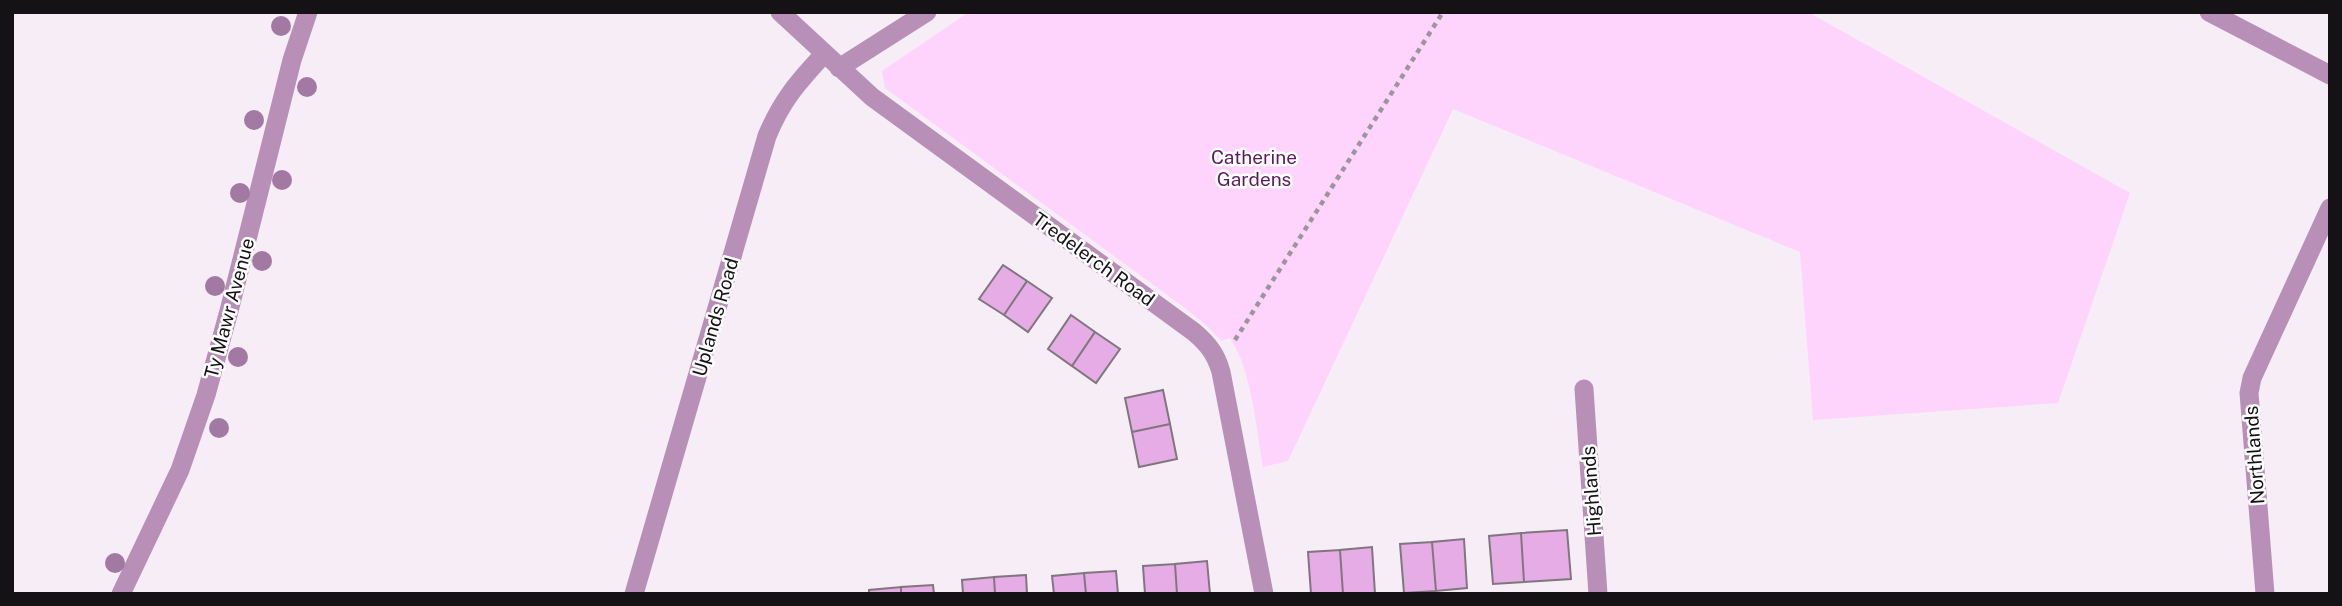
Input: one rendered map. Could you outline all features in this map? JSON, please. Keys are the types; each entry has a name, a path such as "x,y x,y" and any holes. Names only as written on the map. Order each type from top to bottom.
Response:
{"street":[{"name":"Ty Mawr Avenue","path":"121,594 180,470 206,395 292,60 308,12"},
{"name":"Tredelerch Road","path":"780,12 872,97 1211,347 1217,359 1264,594"},
{"path":"839,68 927,12"},
{"path":"2209,12 2330,75"},
{"name":"Uplands Road","path":"634,594 767,136 776,112 790,91 824,54"},
{"name":"Northlands","path":"2265,594 2249,393 2252,378 2330,208"},
{"name":"Highlands","path":"1584,389 1598,594"}],"path":[{"path":"1217,359 1233,343 1443,12"}],"green space":[{"name":"Catherine Gardens","path":"969,12 1808,12 2130,193 2058,403 1813,420 1800,252 1453,109 1288,461 1263,467 1248,383 1230,338 1222,341 1185,308 885,88 882,71"}],"building":[{"path":"1003,265 1027,281 1004,315 979,299"},
{"path":"1027,281 1052,298 1028,332 1004,315"},
{"path":"1071,315 1095,332 1072,366 1048,349"},
{"path":"1095,332 1120,349 1096,383 1072,366"},
{"path":"1163,390 1170,424 1132,432 1125,398"},
{"path":"1170,424 1177,459 1139,467 1132,432"},
{"path":"1567,530 1571,579 1524,582 1521,533"},
{"path":"1521,533 1524,582 1493,584 1489,536"},
{"path":"1464,539 1467,588 1436,591 1432,542"},
{"path":"1432,542 1436,591 1404,593 1400,544"},
{"path":"1372,547 1375,594 1343,594 1340,550"},
{"path":"1340,550 1343,594 1311,594 1308,552"},
{"path":"1207,561 1210,594 1177,594 1175,564"},
{"path":"1175,564 1177,594 1145,594 1143,566"},
{"path":"1116,571 1118,594 1086,594 1084,573"},
{"path":"1084,573 1086,594 1054,594 1052,576"},
{"path":"1026,575 1027,594 995,594 994,577"},
{"path":"994,577 995,594 963,594 962,580"},
{"path":"933,585 934,594 901,594 901,587"},
{"path":"901,587 901,594 869,594 869,590"}]}
